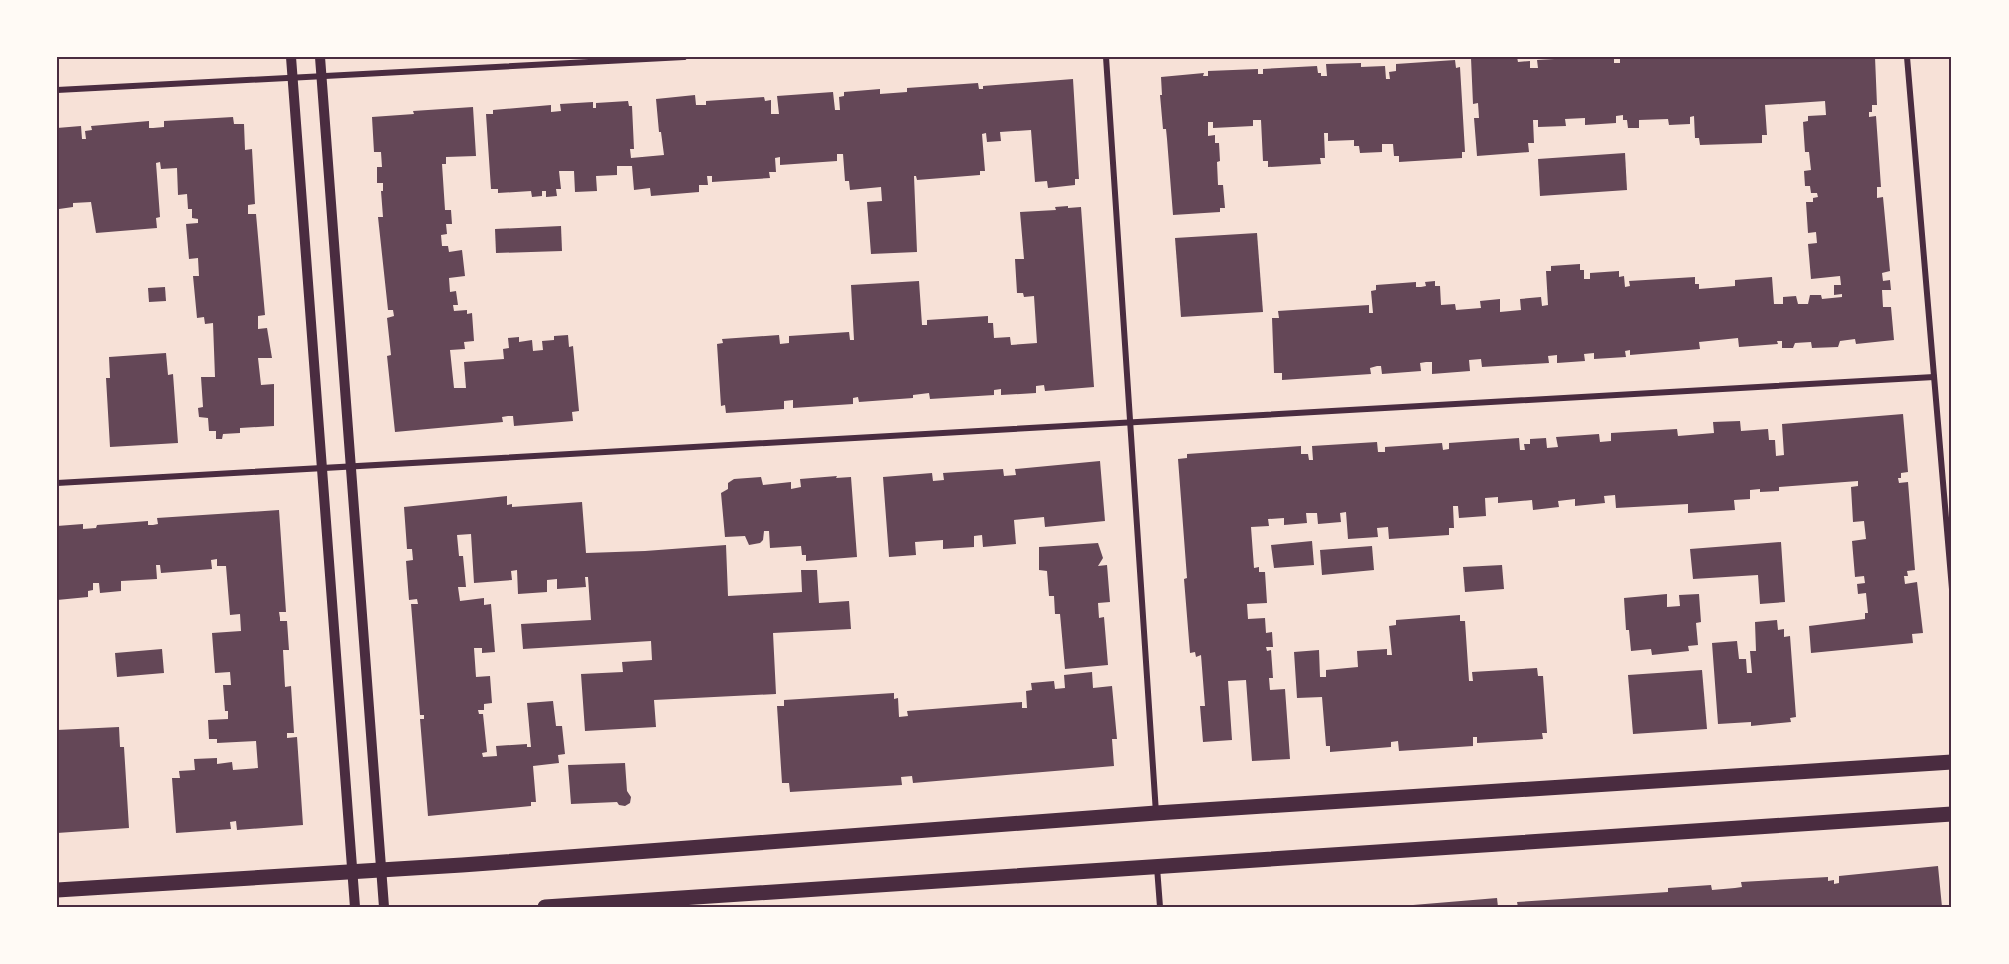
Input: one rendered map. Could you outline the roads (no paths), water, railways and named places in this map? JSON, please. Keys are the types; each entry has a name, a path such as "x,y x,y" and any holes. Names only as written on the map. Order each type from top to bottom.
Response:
{"main road":[{"path":"57,890 381,870 1156,813 1952,762"},
{"path":"545,907 1952,814"}],"street":[{"path":"291,57 355,907"},
{"path":"320,57 384,907"},
{"path":"57,90 684,57"},
{"path":"1106,57 1156,813"},
{"path":"1907,57 1952,589"},
{"path":"57,483 1934,377"},
{"path":"1157,867 1160,907"}]}
